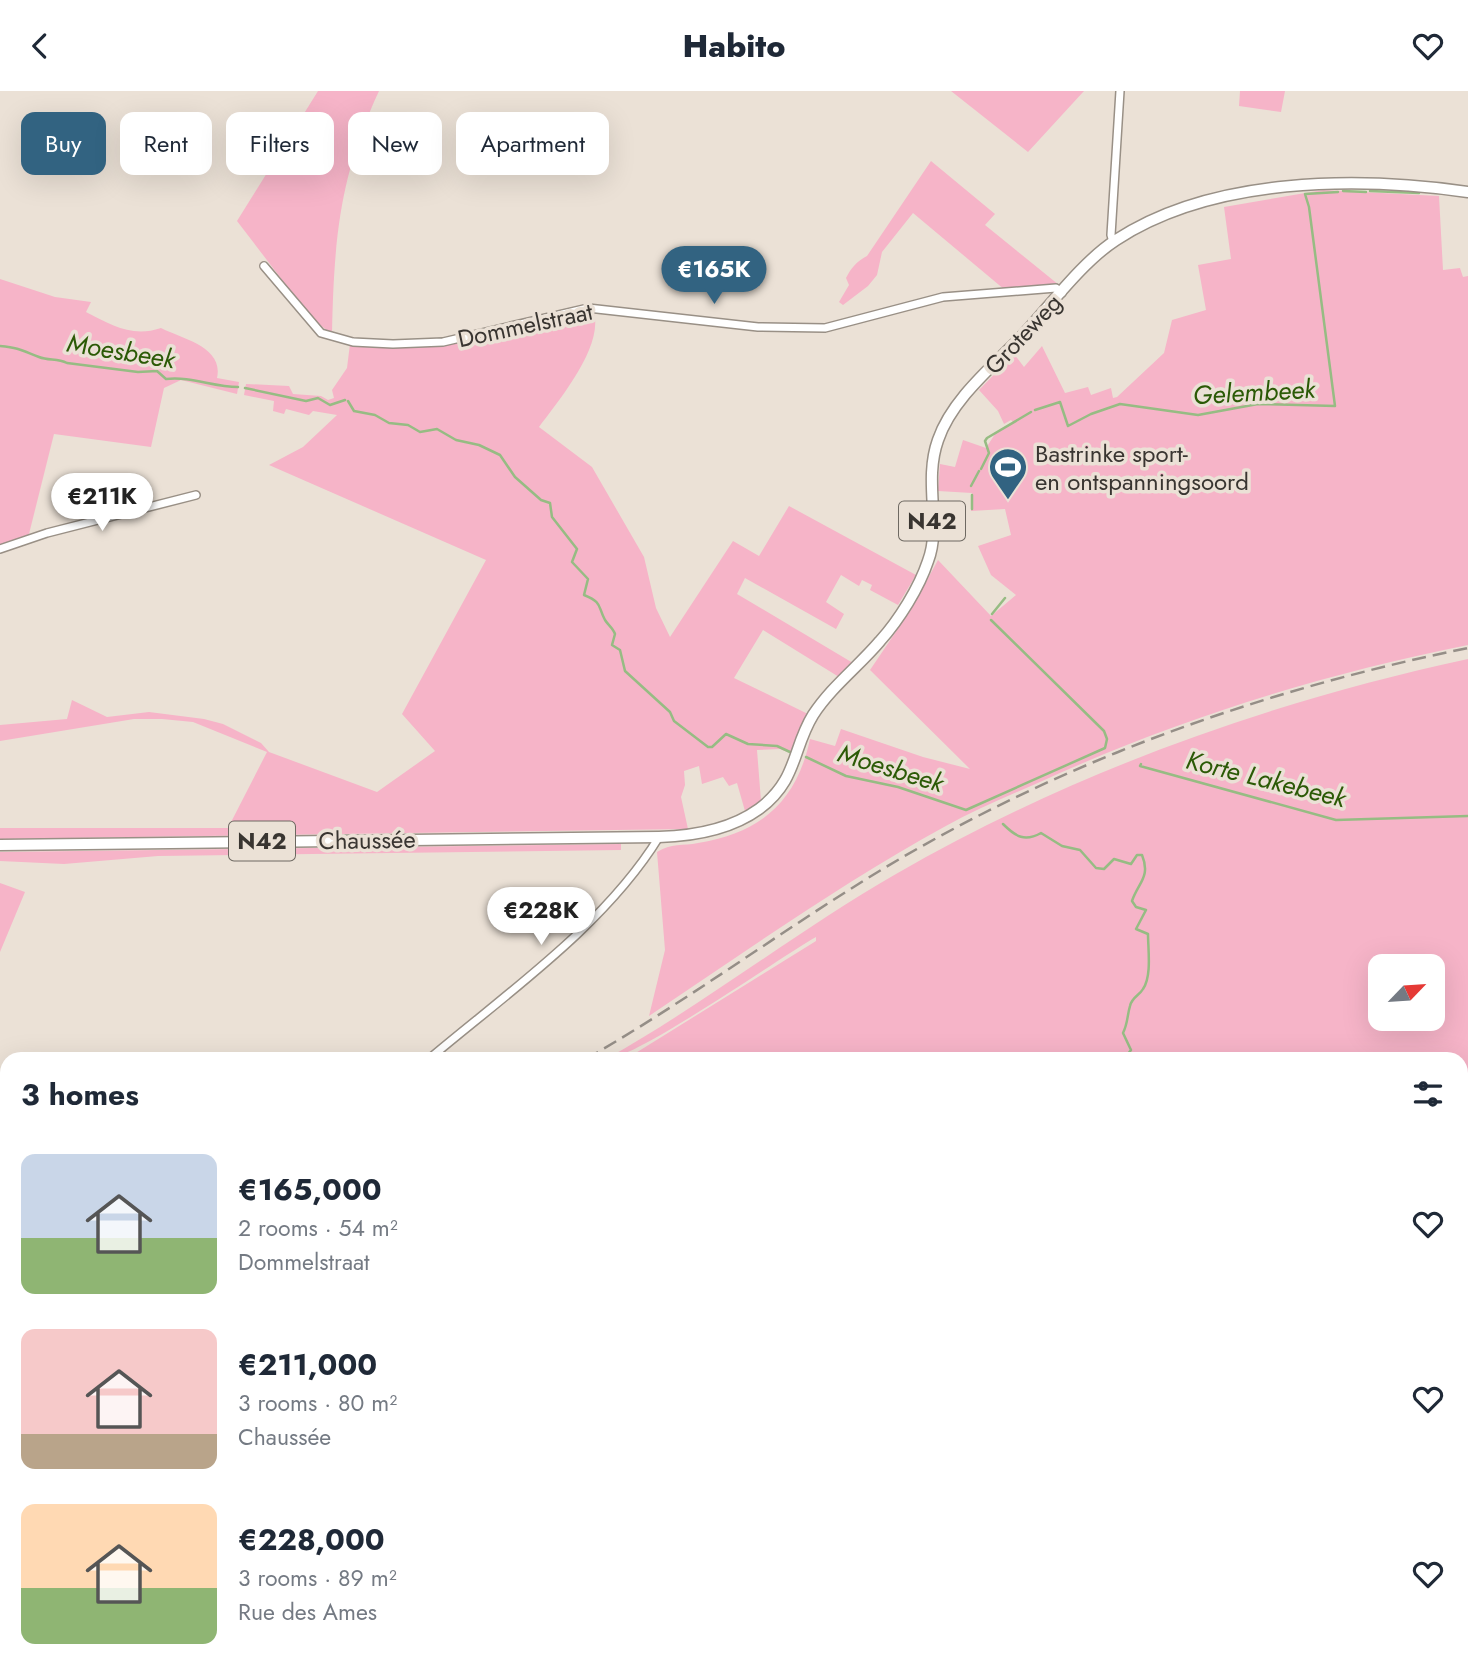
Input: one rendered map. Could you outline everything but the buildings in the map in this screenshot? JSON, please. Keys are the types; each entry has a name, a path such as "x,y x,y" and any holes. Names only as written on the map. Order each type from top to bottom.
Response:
{"main road":[{"name":"Groteweg","path":"659,837 702,833 732,824 752,814 787,780 812,717 881,641 925,568 933,541 931,466 945,424 975,386 1113,242 1178,209 1285,187 1318,184 1397,185 1468,192"},
{"name":"Chaussée","path":"0,845 659,837"}],"street":[{"path":"1113,242 1111,235 1120,91"},
{"name":"Dommelstraat","path":"264,266 321,333 353,342 393,344 443,342 588,309 758,327 811,329 849,324 943,296 1056,288 1062,293"},
{"path":"0,549 58,530 196,495"},
{"path":"437,1052 574,935 614,894 659,837"}],"shaded area":[{"path":"318,91 379,91 370,112 348,112 349,175 337,239 332,334 312,319 237,221 266,175 334,175 334,112 305,112"},
{"path":"951,91 1084,91 1028,152"},
{"path":"1240,91 1285,91 1281,112 1239,106"},
{"path":"931,161 995,214 985,225 1059,285 1005,290 913,213 882,252 877,275 868,286 843,305 839,302 849,285 846,278 850,271 867,256"},
{"path":"1323,190 1439,196 1443,270 1460,268 1463,277 1468,276 1468,645 1358,670 1250,701 1144,738 992,803 944,827 869,871 649,1016 665,950 657,852 672,846 720,838 758,822 773,811 796,780 810,739 835,746 841,729 923,757 970,769 870,670 910,611 938,560 991,616 1016,595 991,575 978,546 1011,535 1005,509 971,511 972,493 938,491 940,464 955,467 963,440 986,448 995,434 1013,422 1011,420 1004,424 998,411 979,390 1014,354 1024,367 1042,346 1065,393 1088,387 1091,395 1111,388 1113,398 1117,397 1164,353 1172,320 1206,310 1198,265 1231,259 1224,207"},
{"path":"0,279 55,297 91,302 86,312 122,329 141,332 161,328 190,340 208,351 214,359 218,367 217,378 239,382 237,394 181,380 164,388 151,447 54,434 28,538 0,548"},
{"path":"593,310 593,339 587,355 539,427 592,467 644,557 656,608 670,637 733,541 759,556 789,506 916,575 898,605 870,590 872,585 862,580 859,586 841,575 826,602 844,614 836,629 745,578 737,594 853,663 839,677 763,630 734,678 808,714 792,754 780,749 757,750 761,801 745,811 737,783 729,786 723,777 702,784 699,766 684,771 685,785 681,797 688,829 0,839 0,828 228,828 267,752 193,722 162,719 134,719 0,741 0,725 67,719 72,700 107,717 149,712 223,724 261,743 269,752 377,792 435,751 402,714 486,560 269,465 303,447 337,415 313,411 309,415 286,409 284,414 273,411 274,401 244,395 246,384 289,386 293,394 321,396 328,400 334,398 332,390 347,368 350,344 411,345"},
{"path":"1468,659 1468,1052 637,1052 816,941 816,937 676,1026 628,1052 618,1052 859,896 963,837 1102,772 1246,719 1394,676"},
{"path":"621,844 621,850 158,856 64,864 0,861 0,852"},
{"path":"0,883 25,892 0,952"}],"waterway":[{"name":"Gelembeek","path":"1343,191 1366,192"},
{"name":"Gelembeek","path":"1370,191 1419,193"},
{"name":"Gelembeek","path":"1035,410 1060,402 1068,426 1120,404 1198,415 1258,404 1335,406 1309,207 1305,194 1338,192"},
{"name":"Moesbeek","path":"0,346 67,363 138,372 157,371 166,379 238,387"},
{"path":"245,388 306,401 318,398 330,405 345,400"},
{"name":"Moesbeek","path":"348,401 354,411 375,415 389,423 408,425 420,432 437,429 456,440 479,445 500,455 515,477 541,500 550,503 552,517 577,549 572,562 588,579 584,595 597,602 614,632 612,645 620,650 625,671 670,712 674,721 708,747 712,747 726,734 748,744 777,746 790,752"},
{"name":"Gelembeek","path":"981,469 989,453 985,441 987,438 1031,412"},
{"name":"Gelembeek","path":"971,486 979,471"},
{"name":"Gelembeek","path":"972,495 972,509"},
{"name":"Gelembeek","path":"992,614 1005,598"},
{"name":"Gelembeek","path":"806,757 846,776 898,787 966,810 1105,748 1107,739 1104,731 991,620"},
{"name":"Korte Lakebeek","path":"1141,764 1140,766 1336,820 1468,816"},
{"name":"Moesbeek","path":"1003,824 1021,837 1041,833 1062,846 1080,850 1096,868 1104,869 1114,859 1131,864 1137,855 1142,855 1145,869 1143,879 1132,901 1136,907 1146,910 1136,929 1148,934 1149,970 1146,984 1132,1001 1123,1033 1131,1050 1129,1052"}],"railway":[{"path":"598,1052 661,1014 881,870 1020,795 1092,763 1239,708 1314,685 1468,648"}],"place":[{"name":"Bastrinke sport- en ontspanningsoord","path":"1008,501"}]}
